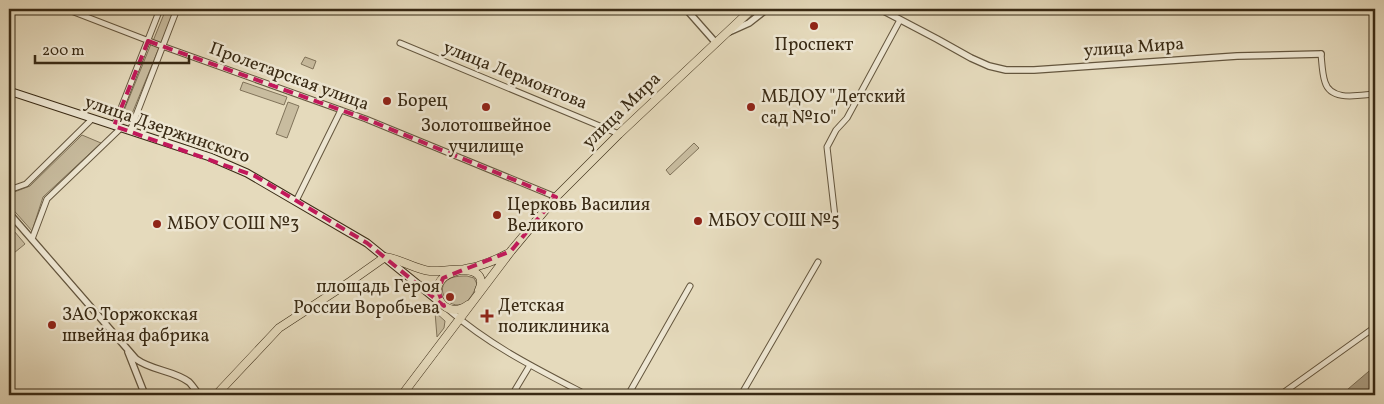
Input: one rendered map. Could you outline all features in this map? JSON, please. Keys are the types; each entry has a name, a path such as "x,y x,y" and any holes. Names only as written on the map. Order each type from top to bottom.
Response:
{"main road":[{"path":"725,34 752,9"},
{"name":"улица Мира","path":"402,395 511,251 556,197 619,134 725,34"},
{"name":"улица Дзержинского","path":"9,91 232,166 255,176 367,243 443,305"},
{"name":"улица Мира","path":"461,270 484,264 511,251"},
{"path":"216,395 279,328 385,257 421,269 434,271 461,270 474,271 480,278 481,284 474,299 459,310 451,309 443,305 438,295 438,288 440,282 446,276 461,270"}],"street":[{"name":"Пролетарская улица","path":"66,9 148,41 341,110 556,197"},
{"path":"32,239 47,199 118,127 160,9"},
{"path":"130,131 176,9"},
{"path":"599,9 620,9"},
{"path":"686,9 716,42"},
{"name":"улица Мира","path":"725,34 746,25 767,9"},
{"name":"улица Мира","path":"880,9 971,58 989,66 1006,70 1034,70 1265,55 1321,54 1325,83 1330,90 1342,96 1375,94"},
{"path":"835,217 827,147 836,130 847,118 900,20"},
{"name":"улица Лермонтова","path":"400,43 619,134"},
{"path":"296,201 341,110"},
{"path":"9,190 26,184 92,119"},
{"path":"9,213 136,359 147,365 175,374 188,382 199,395"},
{"path":"741,395 818,262"},
{"path":"628,395 690,286"},
{"path":"443,305 497,347 586,395"},
{"path":"1280,395 1375,327"},
{"path":"127,348 146,395"},
{"path":"512,395 530,365"}],"highlighted area":[{"path":"148,41 366,119 556,197 511,251 443,278 438,291 444,306 367,243 255,176 114,126"}],"shaded area":[{"path":"166,9 175,9 161,44 153,41"},
{"path":"151,44 159,48 129,121 121,118"},
{"path":"305,57 316,61 313,69 301,64"},
{"path":"243,82 287,97 284,105 240,90"},
{"path":"288,102 299,106 287,138 276,134"},
{"path":"82,135 101,143 43,197 32,231 9,205 9,194 30,186"},
{"path":"694,143 699,148 670,175 666,170"},
{"path":"9,225 25,244 9,257"},
{"path":"467,276 474,278 477,284 471,297 463,304 456,305 449,302 444,297 442,290 444,283 453,277"},
{"path":"435,312 445,321 444,328 437,337"},
{"path":"1375,366 1375,395 1341,395"}],"place":[{"name":"Проспект","path":"814,26"},
{"name":"Борец","path":"387,101"},
{"name":"Золотошвейное училище","path":"486,107"},
{"name":"МБДОУ \"Детский сад №10\"","path":"751,107"},
{"name":"Церковь Василия Великого","path":"497,215"},
{"name":"МБОУ СОШ №5","path":"698,221"},
{"name":"МБОУ СОШ №3","path":"157,224"},
{"name":"площадь Героя России Воробьева","path":"450,297"},
{"name":"Детская поликлиника","path":"487,316"},
{"name":"ЗАО Торжокская швейная фабрика","path":"52,325"}]}
